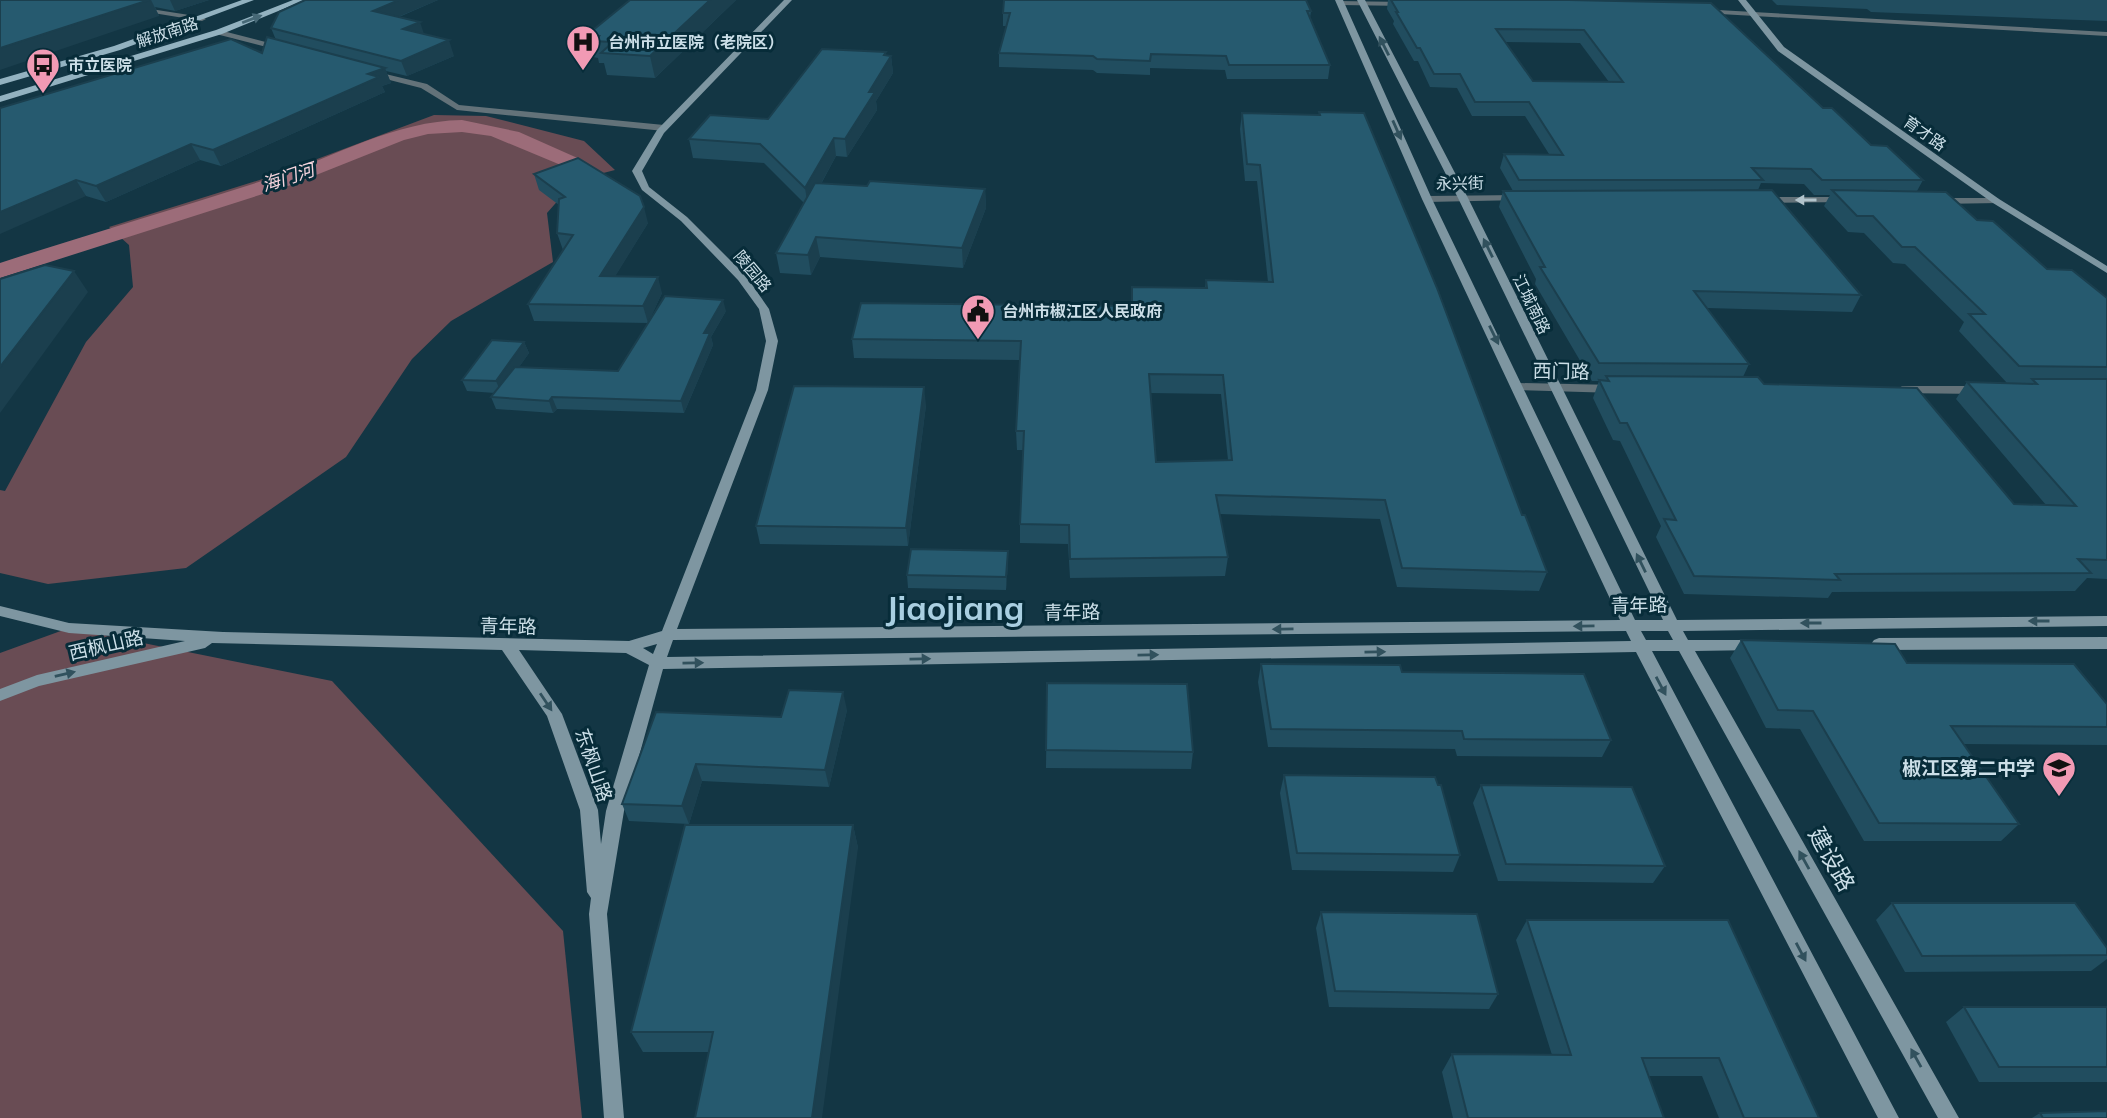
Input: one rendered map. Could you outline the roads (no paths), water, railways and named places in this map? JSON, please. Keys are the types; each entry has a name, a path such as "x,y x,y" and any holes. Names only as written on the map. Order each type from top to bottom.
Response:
{"main road":[{"name":"解放南路","path":"0,82 117,48 250,0"},
{"name":"解放南路","path":"0,99 219,32 301,0"},
{"name":"陵园路","path":"668,635 762,390 772,341 764,309 742,278 684,219 645,188 637,171 645,153 664,128 788,0"},
{"name":"育才路","path":"1742,0 1782,49 1997,201 2107,270"},
{"path":"1340,1 1427,199 1519,387 1641,648 1889,1118"},
{"name":"江城南路","path":"1361,1 1463,198 1672,624"},
{"name":"青年路","path":"0,611 69,628 223,638 629,647 668,635 2107,621"},
{"name":"建设路","path":"1672,624 1949,1118"},
{"name":"东枫山路","path":"598,914 615,811 657,663 668,635"},
{"name":"西枫山路","path":"0,695 37,681 223,638"},
{"path":"1861,644 2107,643"},
{"path":"629,647 657,663 1779,644"},
{"name":"东枫山路","path":"507,645 554,714 589,810 614,1118"}],"street":[{"path":"1340,1 1418,4"},
{"path":"137,8 202,19"},
{"path":"1696,11 1752,12 2107,34"},
{"path":"219,32 296,52"},
{"path":"360,69 424,86 457,107 664,128"},
{"name":"永兴街","path":"1427,199 1532,198"},
{"path":"1750,200 1860,200"},
{"path":"1928,201 1997,201"},
{"name":"西门路","path":"1519,387 1624,389"},
{"path":"1886,390 1997,390"}],"waterway":[{"name":"海门河","path":"0,271 284,180 397,136 428,128 462,126 496,131 575,164"}],"place":[{"name":"台州市立医院（老院区）","path":"583,72"},
{"name":"市立医院","path":"43,95"},
{"name":"台州市椒江区人民政府","path":"978,341"},
{"name":"椒江区第二中学","path":"2059,798"}],"district":[{"name":"Jiaojiang","path":"955,607"}]}
